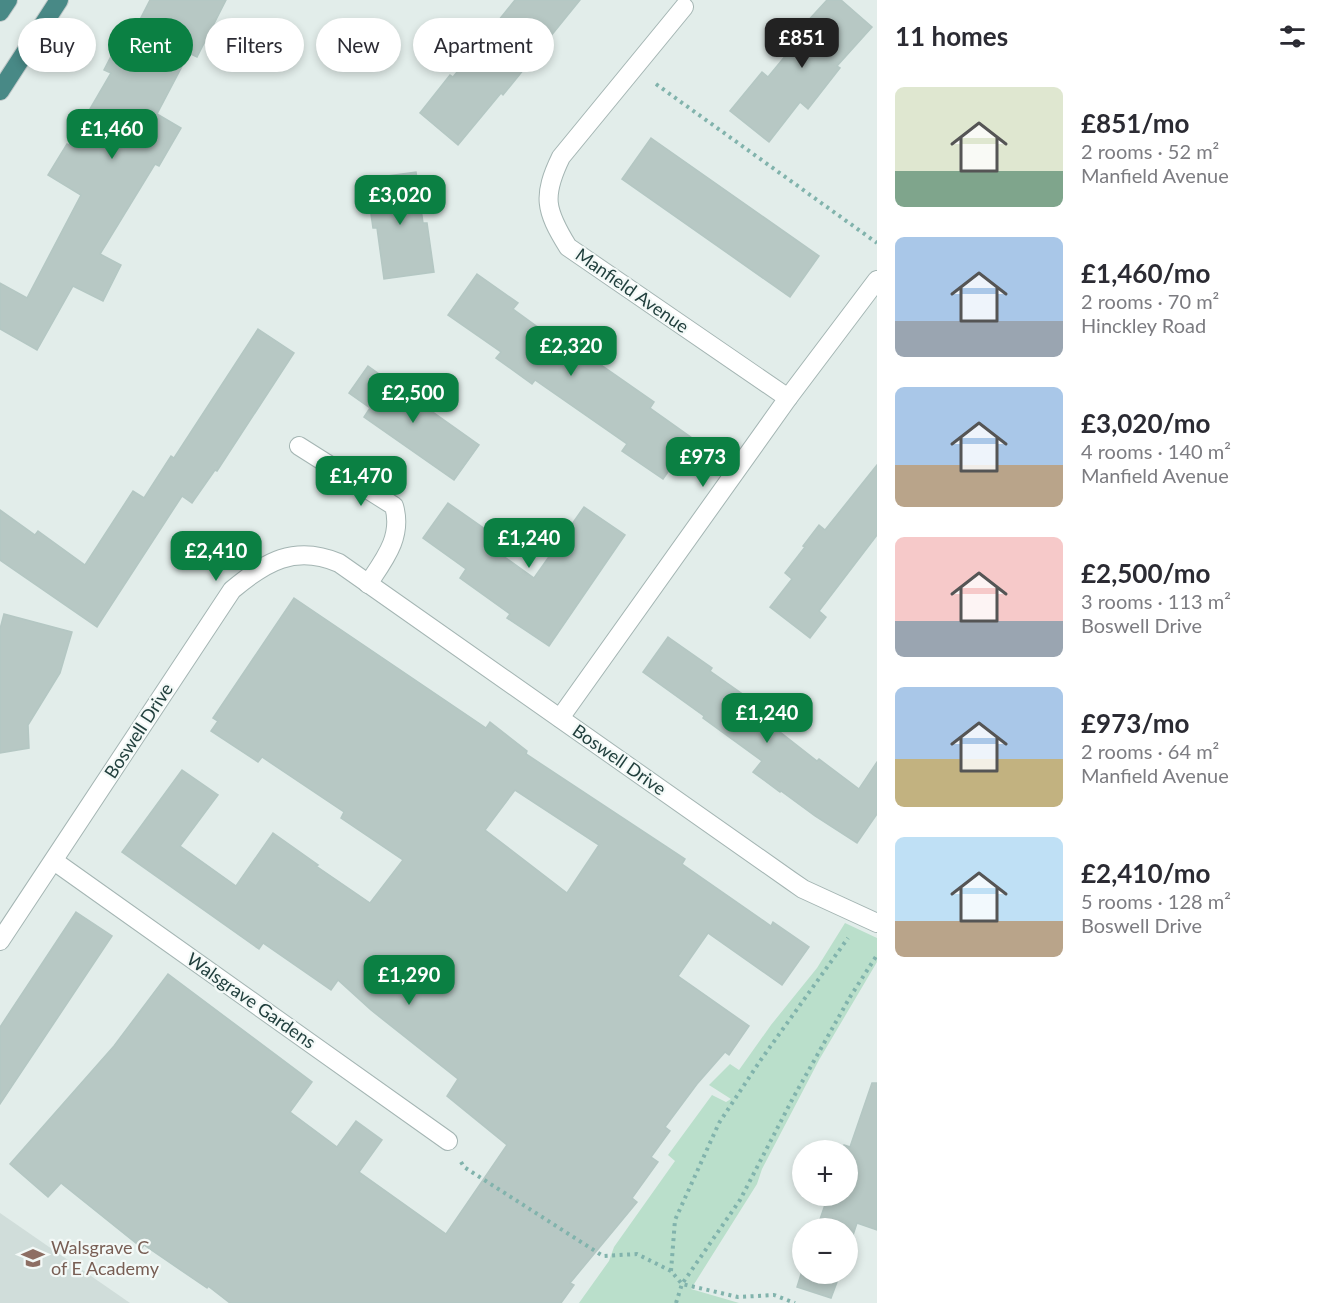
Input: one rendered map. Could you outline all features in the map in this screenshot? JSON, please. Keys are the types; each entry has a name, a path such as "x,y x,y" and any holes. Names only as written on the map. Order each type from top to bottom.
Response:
{"highway":[{"path":"0,12 8,0"},
{"path":"0,91 59,0"}],"street":[{"name":"Manfield Avenue","path":"684,7 561,157 550,181 549,206 556,227 568,247 788,398"},
{"path":"560,718 788,398 877,280"},
{"path":"299,446 394,506 398,519 395,536 388,554 368,584"},
{"name":"Boswell Drive","path":"0,941 232,591 254,572 278,560 303,554 323,556 339,563 803,889 869,920"},
{"name":"Walsgrave Gardens","path":"54,861 448,1141"}],"path":[{"path":"635,67 877,243"},
{"path":"670,1271 675,1220 719,1123 869,920"},
{"path":"676,1303 682,1284 740,1200 850,996 877,955"},
{"path":"448,1141 464,1167 603,1256 637,1254 670,1271 682,1284 738,1297 774,1295 795,1303"}],"shaded area":[{"name":"Walsgrave C of E Academy","path":"0,1213 130,1303 0,1303"}],"green space":[{"path":"845,923 877,938 877,962 819,1060 762,1169 757,1184 691,1289 739,1303 579,1303 609,1261 614,1247 675,1161 668,1155 712,1095 726,1102 731,1099 709,1085 730,1064 739,1070 771,1025 817,968"}],"building":[{"path":"150,0 226,0 217,18 205,18 205,41 197,57 193,55 193,18 141,18"},
{"path":"515,0 580,0 554,32 554,18 501,18"},
{"path":"827,0 841,0 872,27 837,66 840,68 808,109 800,102 769,142 730,111 762,72 768,77 810,26 806,23"},
{"path":"109,72 179,72 157,114 181,128 159,166 155,164 100,254 121,265 103,301 73,286 37,350 0,329 0,283 27,298 81,195 48,175 67,144 69,145 111,73"},
{"path":"457,72 522,72 458,145 420,113 450,75 453,77"},
{"path":"651,138 819,256 790,297 622,179"},
{"path":"416,172 423,223 427,223 434,272 384,279 377,228 373,228 366,179"},
{"path":"477,274 518,303 513,309 568,349 571,344 654,402 650,408 692,438 663,479 622,451 627,444 535,380 532,384 496,358 501,352 448,315"},
{"path":"258,329 294,353 217,471 215,470 192,503 182,496 97,627 0,560 0,510 35,535 38,531 85,565 133,491 144,498 171,456 174,458"},
{"path":"368,366 479,445 454,480 364,417 370,408 349,393"},
{"path":"877,465 877,535 819,611 826,617 810,638 770,607 792,579 785,573 805,547 803,546 819,525 825,530"},
{"path":"448,503 492,534 485,543 534,578 584,507 625,535 549,646 507,618 510,614 460,578 466,569 423,538"},
{"path":"294,598 486,728 490,722 527,751 526,754 685,859 682,864 771,926 773,922 809,947 782,985 708,933 678,976 749,1026 729,1055 725,1052 697,1084 665,1127 670,1131 651,1157 658,1162 632,1198 637,1202 570,1283 574,1285 561,1303 230,1303 144,1245 142,1248 61,1183 48,1197 10,1164 114,1046 168,974 312,1082 290,1112 337,1147 356,1121 382,1140 359,1172 446,1234 507,1145 447,1096 458,1079 371,1010 338,980 331,990 263,943 259,949 122,852 182,770 218,795 180,846 236,886 273,833 370,903 403,860 341,818 344,812 262,757 258,762 211,731 218,721 213,718","holes":["515,790 599,845 567,893 485,830"]},
{"path":"4,614 72,632 60,673 28,725 29,748 0,753 0,629"},
{"path":"668,637 712,668 710,671 771,714 766,721 817,761 819,759 859,789 877,762 877,814 857,843 753,772 762,761 643,672"},
{"path":"76,912 112,936 0,1104 0,1027"},
{"path":"872,1083 877,1083 877,1230 858,1223 858,1218 820,1218 825,1206 858,1206 858,1140 852,1140"},
{"path":"798,1284 836,1284 831,1298 797,1287"}],"place":[{"name":"Walsgrave C of E Academy","path":"33,1258"}]}
